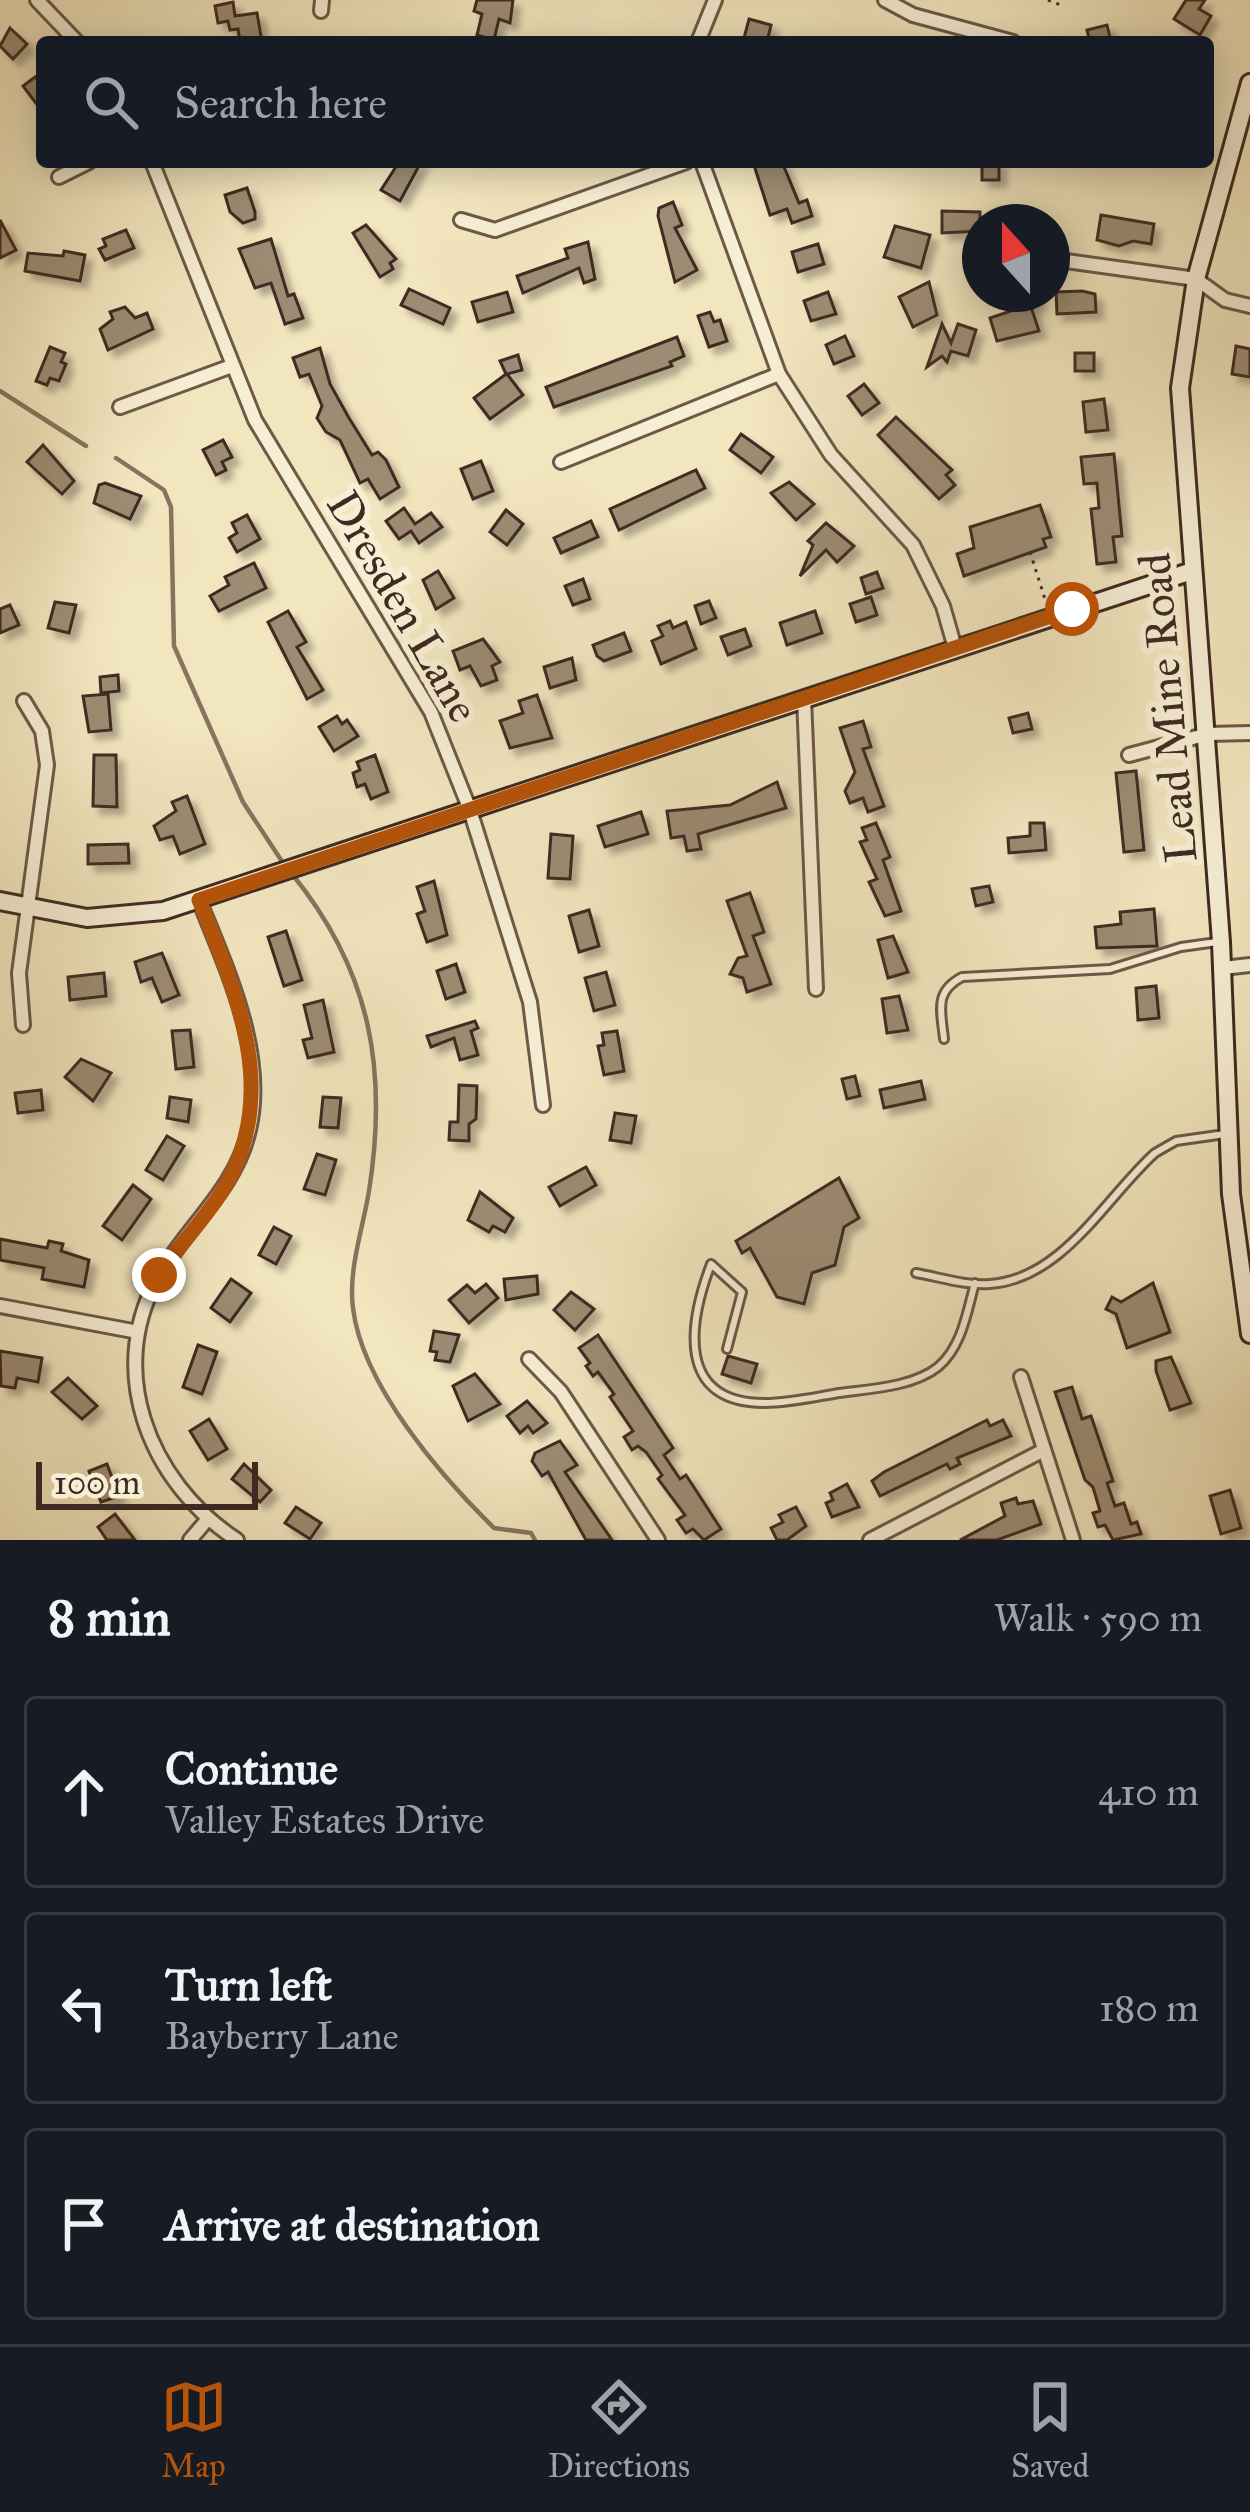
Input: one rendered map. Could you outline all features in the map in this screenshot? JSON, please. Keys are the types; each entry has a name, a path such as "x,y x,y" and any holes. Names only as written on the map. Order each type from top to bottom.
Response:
{"main road":[{"name":"Lead Mine Road","path":"1250,83 1223,165 1196,279 1180,388 1208,734 1228,1134 1238,1262 1250,1334"},
{"path":"0,902 118,917 199,900 1192,571"}],"street":[{"path":"37,0 71,36"},
{"path":"700,36 715,0"},
{"path":"885,0 913,15 991,36"},
{"path":"59,177 77,168"},
{"name":"Dresden Lane","path":"155,168 175,211 229,367 287,478 431,712 470,810 530,1002 543,1105"},
{"path":"461,220 495,230 669,168"},
{"path":"704,168 779,374 831,455 913,545 943,606 955,647"},
{"path":"1070,262 1196,279 1225,300 1250,306"},
{"path":"120,407 229,367"},
{"path":"561,462 779,374"},
{"path":"804,698 816,989"},
{"path":"23,1025 19,973 47,765 41,731 24,701"},
{"path":"1129,755 1208,734 1250,733"},
{"path":"199,900 250,1050 253,1106 241,1158 159,1275 138,1333 135,1375 147,1434 180,1493 207,1520 237,1540"},
{"path":"1222,968 1250,965"},
{"path":"0,1306 138,1333"},
{"path":"530,1359 572,1406 658,1540"},
{"path":"1021,1377 1072,1540"},
{"path":"870,1540 887,1536 1044,1450"},
{"path":"190,1540 207,1520"}],"lane":[{"path":"944,1039 940,998 944,988 962,977 1110,969 1181,947 1221,942"},
{"path":"916,1273 975,1283 1012,1281 1045,1266 1136,1170 1175,1141 1228,1134"},
{"path":"728,1349 742,1292 711,1264 695,1305 694,1354 711,1384 734,1400 766,1403 870,1389 938,1367 961,1337 975,1283"}],"path":[{"path":"1048,0 1063,6"},
{"path":"1030,552 1045,599"}],"building":[{"path":"477,0 513,0 510,23 499,19 495,36 477,35 482,14 474,11"},
{"path":"1186,0 1205,0 1199,9 1211,16 1200,35 1174,19"},
{"path":"233,2 235,16 257,13 261,36 239,36 238,29 230,30 228,21 218,23 215,6"},
{"path":"749,19 771,25 768,36 745,36"},
{"path":"1107,25 1110,36 1088,36 1087,30"},
{"path":"10,28 27,44 13,59 0,46"},
{"path":"36,78 36,103 23,86"},
{"path":"395,168 418,168 400,201 381,190"},
{"path":"755,168 784,168 799,203 807,200 812,216 792,223 787,209 770,215"},
{"path":"982,168 999,168 999,180 982,180"},
{"path":"247,188 255,219 243,223 230,212 225,195"},
{"path":"673,202 682,225 675,228 697,270 675,282 658,216 659,208"},
{"path":"942,211 962,212 962,232 942,233"},
{"path":"1101,215 1154,224 1151,244 1133,241 1119,246 1097,240"},
{"path":"0,220 16,250 0,258"},
{"path":"366,225 396,259 390,263 393,269 380,277 353,233"},
{"path":"895,226 930,235 921,268 884,257"},
{"path":"126,230 134,248 105,260 99,249 106,246 103,239"},
{"path":"271,239 288,296 294,294 303,318 285,324 271,283 255,288 239,249"},
{"path":"588,242 595,279 584,283 579,268 523,293 517,276 568,258 565,249"},
{"path":"818,244 824,264 798,272 792,252"},
{"path":"64,251 85,255 80,281 25,271 28,253 63,256"},
{"path":"929,282 937,315 913,327 899,297"},
{"path":"409,289 450,308 443,324 401,305"},
{"path":"1070,291 1095,294 1096,312 1057,314 1070,312"},
{"path":"507,292 513,312 478,322 472,302"},
{"path":"828,292 836,314 811,321 804,301"},
{"path":"125,307 135,318 147,313 153,329 108,350 100,329 113,319 110,312"},
{"path":"710,312 714,322 720,320 727,341 709,347 698,316"},
{"path":"1033,312 1039,331 997,341 990,318"},
{"path":"942,324 951,343 958,324 976,330 968,356 951,351 947,362 942,356 927,367"},
{"path":"845,336 854,356 834,364 826,345"},
{"path":"677,337 684,356 670,362 672,366 554,407 546,387"},
{"path":"1236,346 1250,349 1250,377 1232,374"},
{"path":"50,347 65,353 61,362 66,364 59,381 50,378 47,385 36,381"},
{"path":"320,348 330,384 349,418 372,455 378,452 386,460 399,487 380,499 368,479 360,483 340,440 326,432 317,418 322,406 309,374 300,377 293,358"},
{"path":"1075,353 1094,353 1094,371 1075,371"},
{"path":"518,355 522,370 507,374 523,395 490,419 474,398 506,374 500,361"},
{"path":"864,384 879,403 862,415 848,396"},
{"path":"1104,399 1108,430 1086,432 1083,402"},
{"path":"896,417 952,470 946,475 955,485 939,499 878,435"},
{"path":"741,434 773,457 761,473 730,450"},
{"path":"223,440 232,457 222,462 226,470 216,475 203,450"},
{"path":"43,445 74,481 62,494 27,462"},
{"path":"1114,454 1122,536 1113,537 1116,562 1097,564 1091,509 1099,508 1097,483 1084,484 1081,457"},
{"path":"481,461 493,491 473,499 461,469"},
{"path":"696,470 705,488 619,530 610,509"},
{"path":"789,482 814,504 796,520 771,493"},
{"path":"99,485 141,496 130,519 94,503"},
{"path":"1040,505 1051,537 1043,539 1046,547 964,576 957,554 974,548 970,527"},
{"path":"404,508 415,524 431,513 442,527 419,543 411,531 399,539 386,521"},
{"path":"506,510 523,524 507,545 490,532"},
{"path":"247,515 260,539 237,552 229,538 237,533 232,523"},
{"path":"591,521 598,537 561,553 554,538"},
{"path":"826,523 854,546 837,562 826,550 800,576 813,545 808,541"},
{"path":"254,563 266,588 219,611 210,596 229,585 225,577"},
{"path":"438,571 454,598 436,609 423,580"},
{"path":"877,572 883,588 866,594 861,578"},
{"path":"583,579 590,599 573,605 565,586"},
{"path":"871,597 877,615 856,622 850,604"},
{"path":"709,601 716,618 701,624 695,606"},
{"path":"55,602 76,605 69,633 48,628"},
{"path":"10,605 19,625 0,633 0,609"},
{"path":"288,611 306,642 297,647 323,690 307,699 268,622"},
{"path":"815,611 822,633 787,645 780,623"},
{"path":"670,621 673,628 686,622 696,649 661,664 652,641 663,636 658,626"},
{"path":"745,629 751,646 728,655 721,637"},
{"path":"624,633 631,651 604,661 597,656 593,645"},
{"path":"483,639 500,662 492,666 497,680 481,686 470,666 460,670 453,651"},
{"path":"572,658 576,680 550,688 544,667"},
{"path":"118,675 119,691 101,693 100,677"},
{"path":"108,694 111,730 89,732 83,696"},
{"path":"537,695 552,738 510,748 500,721 523,713 519,701"},
{"path":"1028,713 1032,729 1013,733 1009,718"},
{"path":"337,716 342,724 347,720 358,736 334,751 319,727"},
{"path":"863,721 871,747 863,749 884,806 868,812 863,798 850,803 845,791 855,772 840,728"},
{"path":"94,755 116,755 117,807 93,806"},
{"path":"375,755 388,792 371,799 365,784 357,787 353,773 360,770 357,762"},
{"path":"1136,771 1144,850 1124,852 1116,773"},
{"path":"777,782 786,808 698,834 701,849 687,851 684,836 671,838 667,811 730,805"},
{"path":"187,796 205,844 180,854 173,836 160,840 154,826 176,811 172,802"},
{"path":"641,812 648,834 605,847 598,826"},
{"path":"876,823 890,857 883,860 901,911 885,916 869,882 877,879 860,842 867,840 862,828"},
{"path":"1030,823 1044,823 1046,850 1009,853 1008,838 1030,836"},
{"path":"551,834 573,836 570,879 548,878"},
{"path":"128,844 129,863 88,864 88,845"},
{"path":"434,881 447,935 427,942 417,914 425,911 417,887"},
{"path":"989,886 993,902 976,906 972,889"},
{"path":"750,893 764,932 753,936 771,984 747,992 743,978 730,974 738,958 747,956 727,901"},
{"path":"1154,909 1157,946 1097,948 1095,927 1121,924 1120,912"},
{"path":"589,910 599,946 579,952 569,916"},
{"path":"286,931 302,980 284,986 268,937"},
{"path":"893,936 908,972 888,978 878,940"},
{"path":"162,953 179,995 162,1002 152,978 141,982 135,962"},
{"path":"456,964 465,992 446,999 437,971"},
{"path":"606,972 615,1005 594,1011 585,978"},
{"path":"104,973 106,996 70,1000 68,977"},
{"path":"1156,986 1159,1018 1138,1020 1136,988"},
{"path":"899,996 908,1030 887,1033 882,999"},
{"path":"323,1000 334,1052 308,1058 303,1040 312,1038 304,1005"},
{"path":"475,1021 478,1028 471,1031 478,1055 460,1060 454,1038 431,1047 427,1036"},
{"path":"190,1030 194,1067 176,1069 172,1031"},
{"path":"617,1031 624,1071 604,1075 598,1046 604,1045 602,1033"},
{"path":"81,1059 111,1073 93,1101 65,1077"},
{"path":"855,1076 860,1096 847,1099 842,1079"},
{"path":"921,1081 925,1099 884,1108 880,1090"},
{"path":"459,1085 477,1086 476,1119 469,1124 469,1141 449,1140 450,1122 458,1122"},
{"path":"41,1090 43,1110 18,1113 15,1093"},
{"path":"170,1097 191,1100 188,1122 167,1118"},
{"path":"323,1097 341,1098 338,1128 320,1127"},
{"path":"615,1113 636,1116 631,1143 610,1140"},
{"path":"167,1136 184,1146 163,1180 146,1170"},
{"path":"317,1154 336,1160 325,1195 304,1189"},
{"path":"586,1167 596,1185 560,1206 549,1187"},
{"path":"839,1178 859,1218 844,1227 835,1265 812,1273 804,1304 777,1297 750,1248 742,1253 736,1241"},
{"path":"133,1185 151,1199 122,1240 103,1226"},
{"path":"480,1192 513,1218 505,1232 493,1226 489,1232 468,1220"},
{"path":"274,1227 291,1236 276,1264 259,1255"},
{"path":"0,1239 47,1248 49,1241 63,1244 61,1251 89,1260 84,1287 42,1279 44,1268 0,1260"},
{"path":"537,1276 538,1294 506,1300 504,1279"},
{"path":"231,1279 251,1293 230,1322 211,1308"},
{"path":"1153,1283 1170,1332 1127,1348 1116,1314 1106,1309 1112,1297 1121,1302"},
{"path":"486,1284 498,1298 469,1323 449,1300 467,1285 475,1293"},
{"path":"571,1292 594,1309 575,1330 554,1310"},
{"path":"434,1331 459,1335 450,1362 435,1360 437,1352 430,1351"},
{"path":"598,1335 673,1448 664,1455 680,1479 686,1475 721,1529 704,1540 693,1529 686,1533 677,1520 685,1515 658,1479 662,1475 646,1452 638,1446 632,1450 624,1437 633,1431 610,1397 614,1394 598,1372 593,1376 586,1366 590,1363 579,1348"},
{"path":"198,1345 217,1352 202,1394 183,1387"},
{"path":"0,1351 42,1358 38,1382 17,1378 15,1388 1,1386"},
{"path":"728,1356 757,1364 751,1383 722,1374"},
{"path":"1171,1357 1191,1403 1170,1410 1156,1361"},
{"path":"475,1374 500,1404 468,1421 453,1386"},
{"path":"68,1378 97,1406 82,1419 52,1392"},
{"path":"1072,1387 1082,1419 1091,1416 1113,1481 1107,1483 1115,1506 1124,1503 1131,1524 1137,1522 1141,1534 1113,1540 1105,1525 1098,1527 1093,1513 1100,1511 1093,1487 1085,1480 1055,1392"},
{"path":"527,1401 547,1423 533,1433 528,1426 520,1433 507,1416"},
{"path":"209,1419 227,1449 208,1460 190,1431"},
{"path":"987,1420 990,1426 1003,1420 1011,1436 957,1458 960,1464 950,1469 947,1464 880,1496 872,1481 884,1472"},
{"path":"560,1441 577,1465 565,1472 612,1540 586,1540 548,1472 542,1476 532,1461 535,1453"},
{"path":"107,1464 119,1496 101,1502 89,1471"},
{"path":"244,1464 271,1490 260,1502 232,1479"},
{"path":"847,1484 859,1507 832,1517 826,1503 833,1500 830,1493"},
{"path":"1230,1490 1241,1528 1221,1534 1210,1496"},
{"path":"1016,1498 1018,1504 1033,1501 1041,1524 997,1540 960,1540 1005,1516 1001,1503"},
{"path":"296,1507 321,1523 310,1539 285,1523"},
{"path":"796,1507 806,1526 787,1540 777,1540 771,1528 783,1522 779,1515"},
{"path":"115,1514 135,1540 107,1540 98,1527"}],"waterway":[{"path":"0,391 86,446"},
{"path":"116,458 164,490 171,507 174,646 243,802 285,866"},
{"path":"292,874 340,947 356,985 374,1063 374,1147 353,1279 359,1337 388,1398 451,1483 494,1528 531,1533 535,1540"}],"route":[{"path":"159,1275 224,1189 241,1158 253,1106 250,1050 199,900 1072,609"}]}
